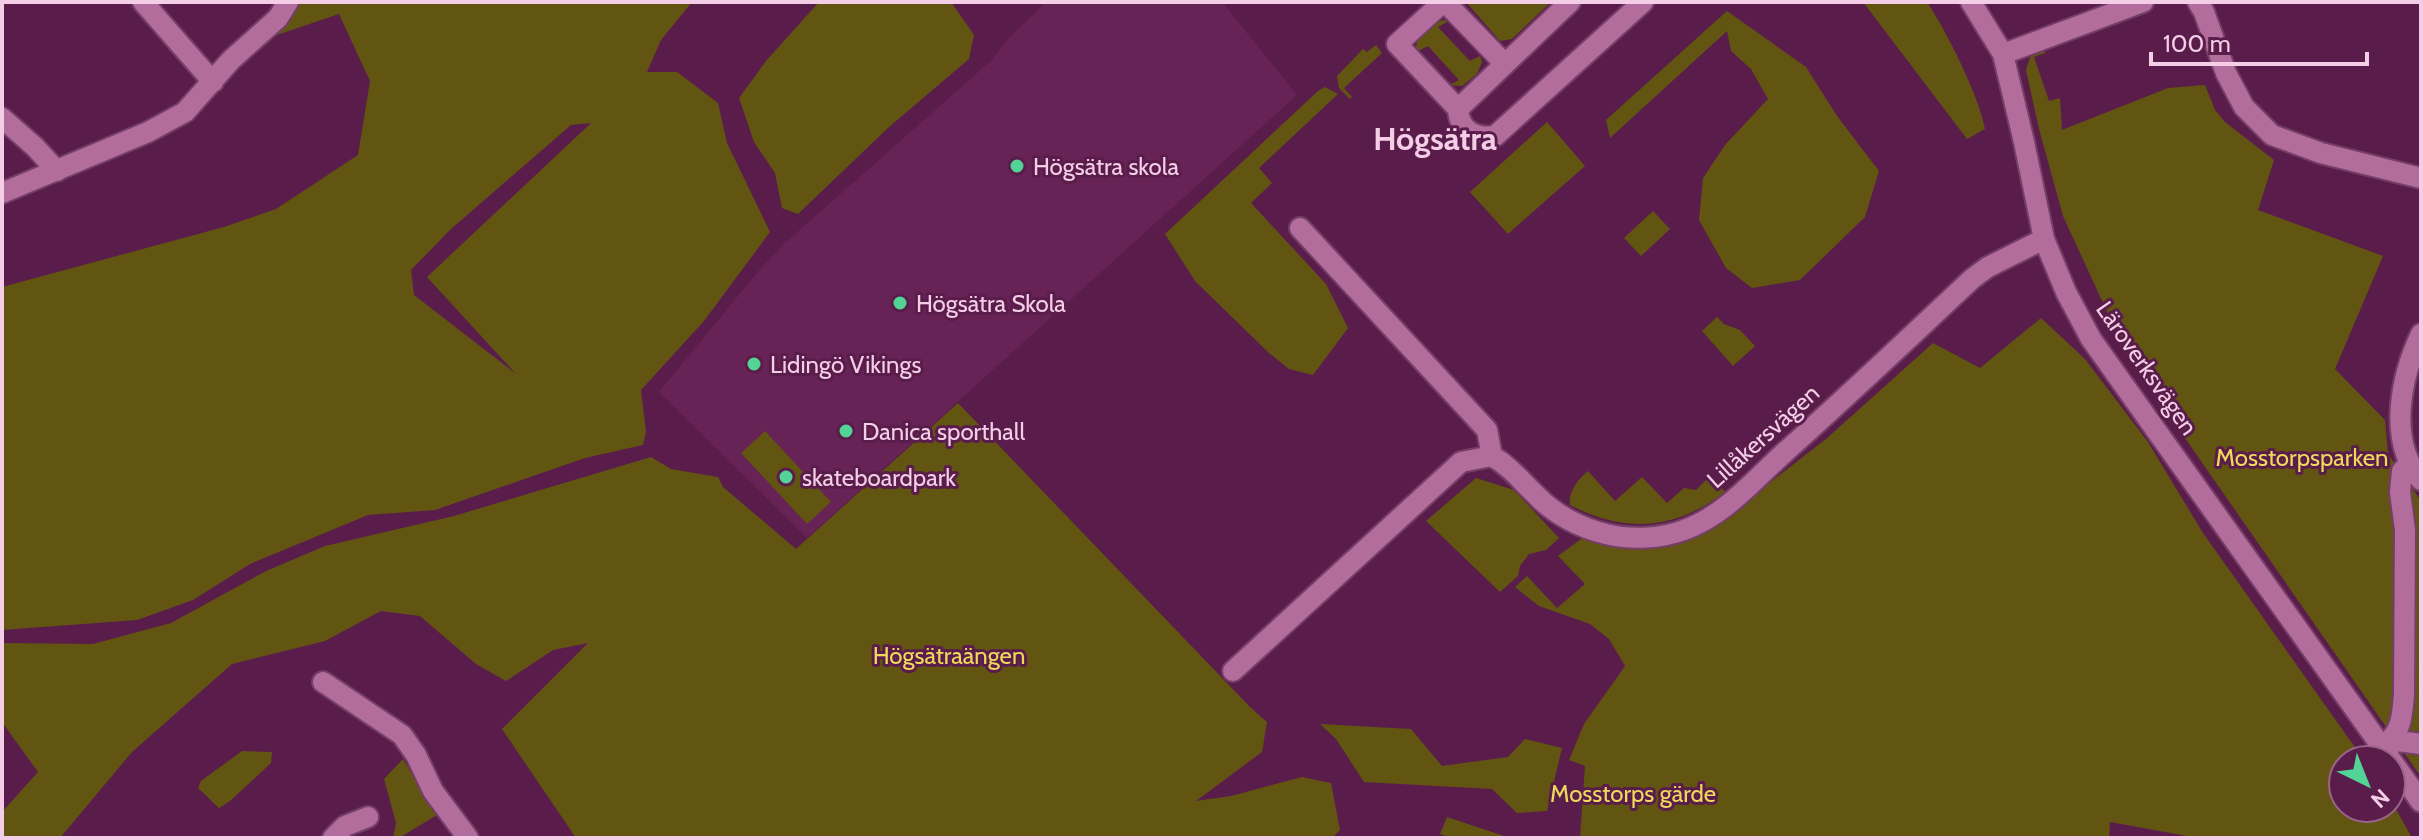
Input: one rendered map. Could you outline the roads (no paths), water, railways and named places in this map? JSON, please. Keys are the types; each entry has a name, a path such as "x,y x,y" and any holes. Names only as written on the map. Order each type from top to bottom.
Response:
{"street":[{"path":"143,2 213,82"},
{"path":"2,193 148,132 185,112 231,60 278,18 288,2"},
{"path":"1504,63 1444,2 1397,44 1458,109 1458,120 1467,131 1483,138 1495,136 1643,2"},
{"path":"1458,109 1570,2"},
{"name":"Läroverksvägen","path":"1971,2 2003,54 2044,239 2066,292 2091,339 2381,744"},
{"path":"2003,54 2143,2"},
{"path":"2198,2 2226,73 2244,107 2272,135 2321,153 2421,178"},
{"path":"2,118 57,171"},
{"name":"Lillåkersvägen","path":"1300,228 1487,430 1492,456 1509,466 1538,498 1579,525 1607,535 1632,538 1683,531 1711,517 1973,278 1988,267 2044,239"},
{"path":"2386,744 2397,734 2404,694 2405,530 2400,492 2402,471 2415,472 2401,423 2402,396 2407,370 2421,334"},
{"path":"1233,671 1461,462 1492,456"},
{"path":"323,682 402,735 416,755 433,791 468,838"},
{"path":"2390,744 2398,741 2421,744"},
{"name":"Läroverksvägen","path":"2407,782 2421,802"},
{"path":"333,838 345,826 368,817"}],"place":[{"name":"Högsätra skola","path":"1017,166"},
{"name":"Högsätra Skola","path":"900,303"},
{"name":"Lidingö Vikings","path":"754,364"},
{"name":"Danica sporthall","path":"846,431"},
{"name":"skateboardpark","path":"786,477"}],"district":[{"name":"Högsätra","path":"1435,138"}],"park label":[{"name":"Mosstorpsparken","path":"2302,457"},
{"name":"Högsätraängen","path":"949,655"},
{"name":"Mosstorps gärde","path":"1633,793"}]}
